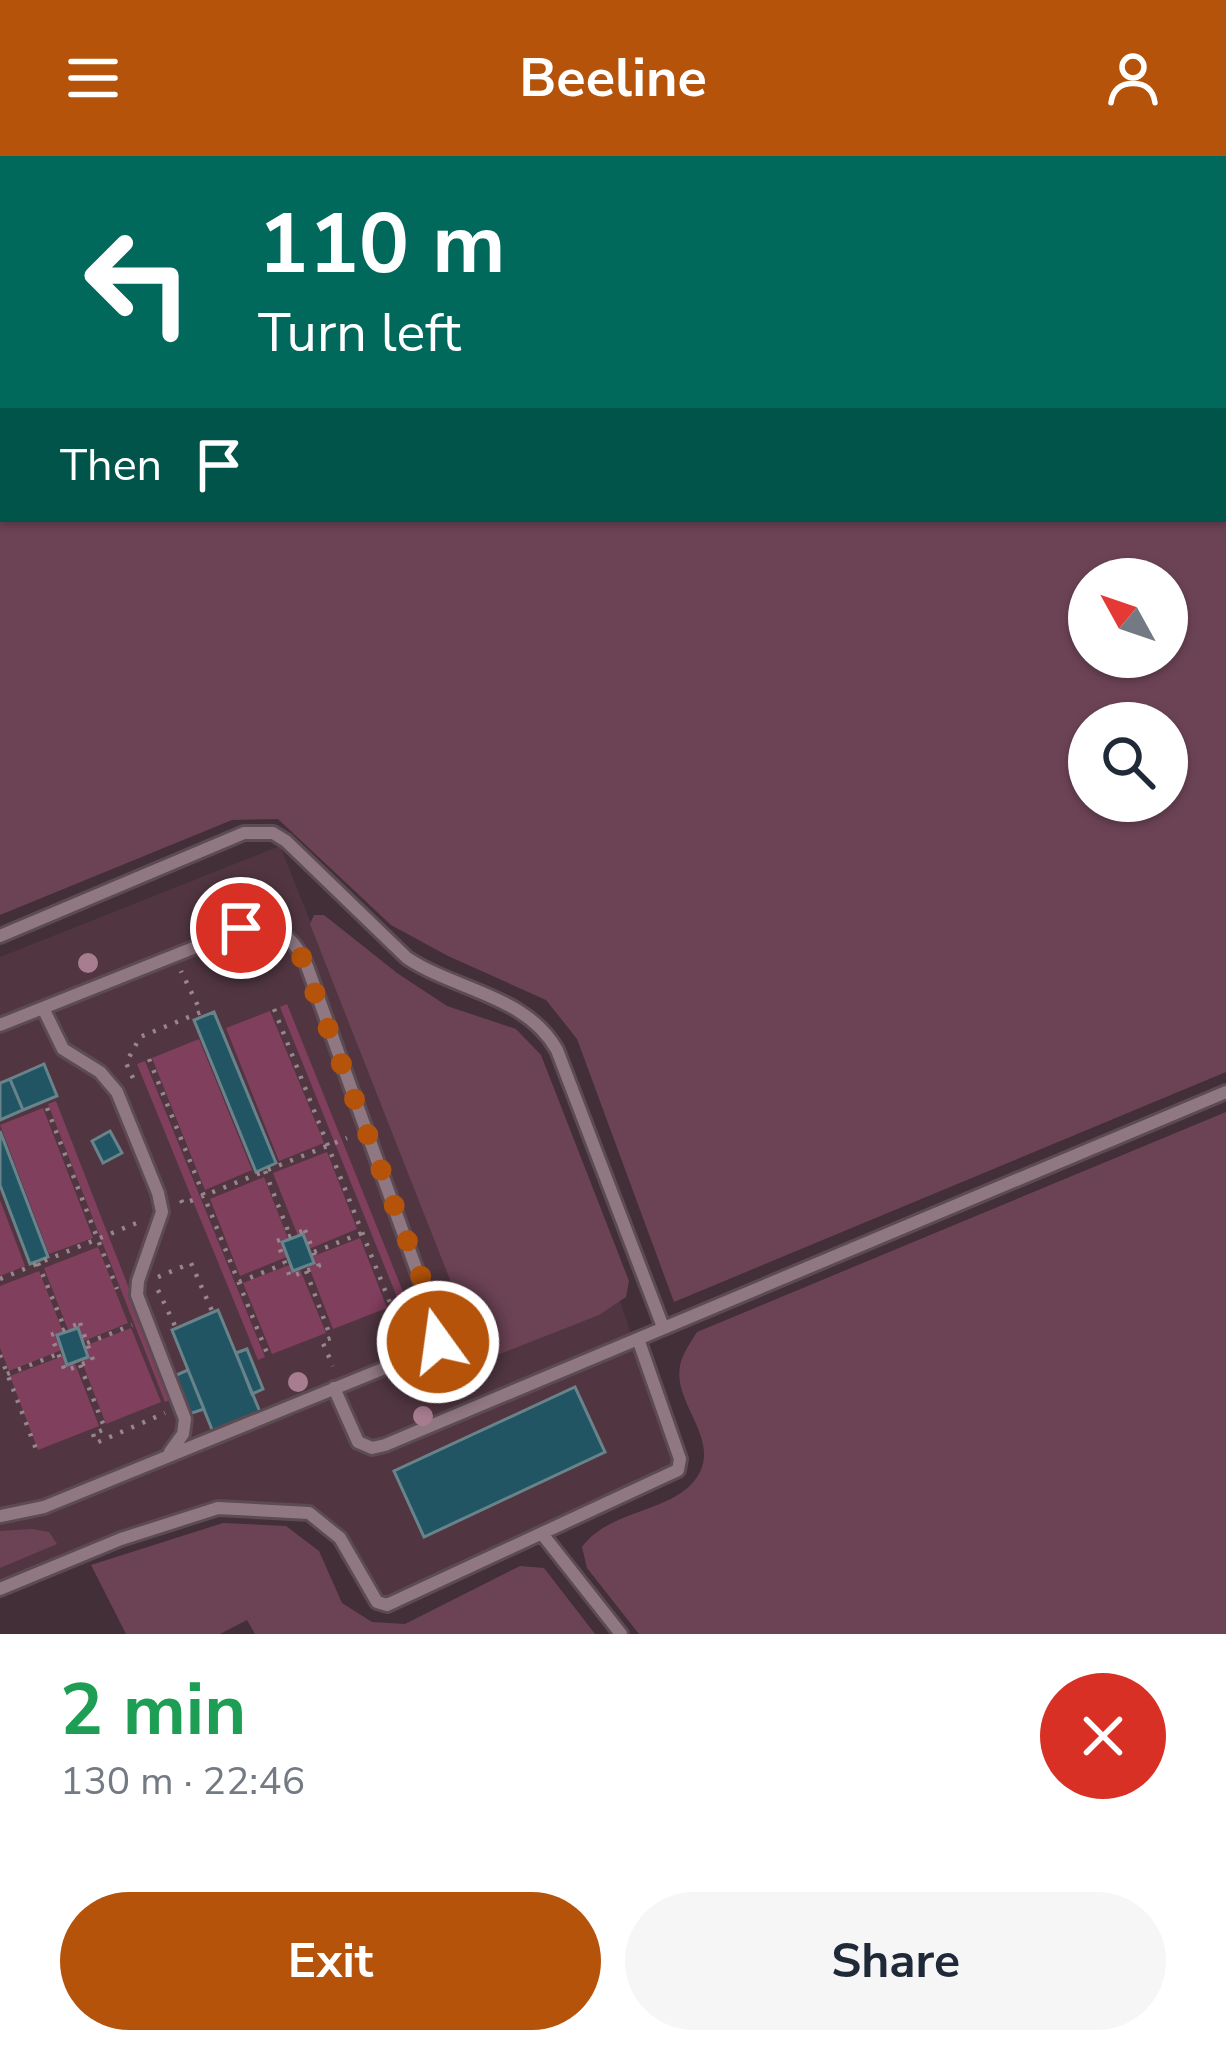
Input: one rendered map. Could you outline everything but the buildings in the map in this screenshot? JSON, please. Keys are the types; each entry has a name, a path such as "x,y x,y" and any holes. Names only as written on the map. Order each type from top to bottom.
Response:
{"lane":[{"path":"0,936 244,833 273,833 407,958 430,974 527,1014 545,1030 557,1050 663,1328"},
{"path":"0,1025 225,934 257,926 287,934 307,966 440,1328 434,1348 44,1508 0,1516"},
{"path":"43,1008 63,1049 100,1072 117,1092 158,1193 162,1212 137,1295 185,1419 183,1434 164,1458"},
{"path":"338,1387 352,1436 372,1448 1226,1092"},
{"path":"0,1589 121,1539 218,1508 309,1513 340,1538 377,1602 387,1605 679,1470 680,1459 638,1339"},
{"path":"543,1534 621,1634"}],"path":[{"path":"134,1083 126,1063 140,1037 201,1012 173,955"},
{"path":"274,1009 392,1308"},
{"path":"149,1059 269,1358"},
{"path":"47,1108 123,1303"},
{"path":"175,1184 183,1204 342,1140"},
{"path":"265,1171 290,1236"},
{"path":"0,1279 162,1212"},
{"path":"305,1230 314,1252 319,1266 290,1277 277,1240 305,1230"},
{"path":"314,1252 362,1233"},
{"path":"38,1263 65,1329"},
{"path":"137,1286 191,1263 213,1313"},
{"path":"239,1282 285,1263"},
{"path":"306,1271 332,1338 322,1341 338,1387"},
{"path":"157,1288 176,1328"},
{"path":"80,1323 87,1343 93,1360 65,1371 51,1335 80,1323"},
{"path":"87,1343 132,1325"},
{"path":"8,1374 58,1354"},
{"path":"0,1355 36,1449"},
{"path":"80,1365 105,1429 92,1434 96,1443 180,1407"}],"shaded area":[{"path":"0,522 1226,522 1226,1072 674,1302 577,1039 546,1000 391,925 278,819 232,820 0,915"},
{"path":"280,846 484,1354 619,1298 674,1464 385,1597 346,1532 313,1506 218,1501 0,1582 0,957"},
{"path":"314,915 324,915 447,1006 516,1029 541,1055 629,1281 626,1297 599,1315 482,1361 310,924"},
{"path":"287,1004 408,1304 401,1307 280,1007"},
{"path":"270,1011 324,1143 279,1161 226,1028"},
{"path":"199,1039 252,1170 205,1190 152,1058"},
{"path":"145,1061 265,1357 258,1360 137,1064"},
{"path":"56,1101 172,1399 165,1402 48,1104"},
{"path":"43,1108 93,1238 49,1254 0,1125"},
{"path":"1226,1112 1226,1634 639,1634 587,1568 582,1547 609,1525 675,1496 699,1474 703,1447 680,1380 683,1357 697,1332"},
{"path":"327,1152 357,1229 304,1251 273,1173"},
{"path":"264,1177 294,1254 240,1276 210,1199"},
{"path":"0,1200 25,1266 0,1276"},
{"path":"360,1238 387,1308 333,1329 306,1259"},
{"path":"98,1247 128,1323 74,1345 44,1268"},
{"path":"297,1262 326,1333 272,1354 243,1283"},
{"path":"39,1271 69,1347 9,1371 0,1348 0,1286"},
{"path":"131,1328 161,1402 106,1424 77,1349"},
{"path":"71,1353 99,1426 38,1450 10,1376"},
{"path":"223,1523 286,1526 319,1551 342,1603 372,1622 405,1624 520,1566 544,1568 595,1634 255,1634 247,1620 220,1634 126,1634 91,1565"},
{"path":"0,1531 49,1532 57,1544 0,1568"}],"route":[{"path":"241,928 277,928 297,945 307,966 440,1328 438,1342"}]}
